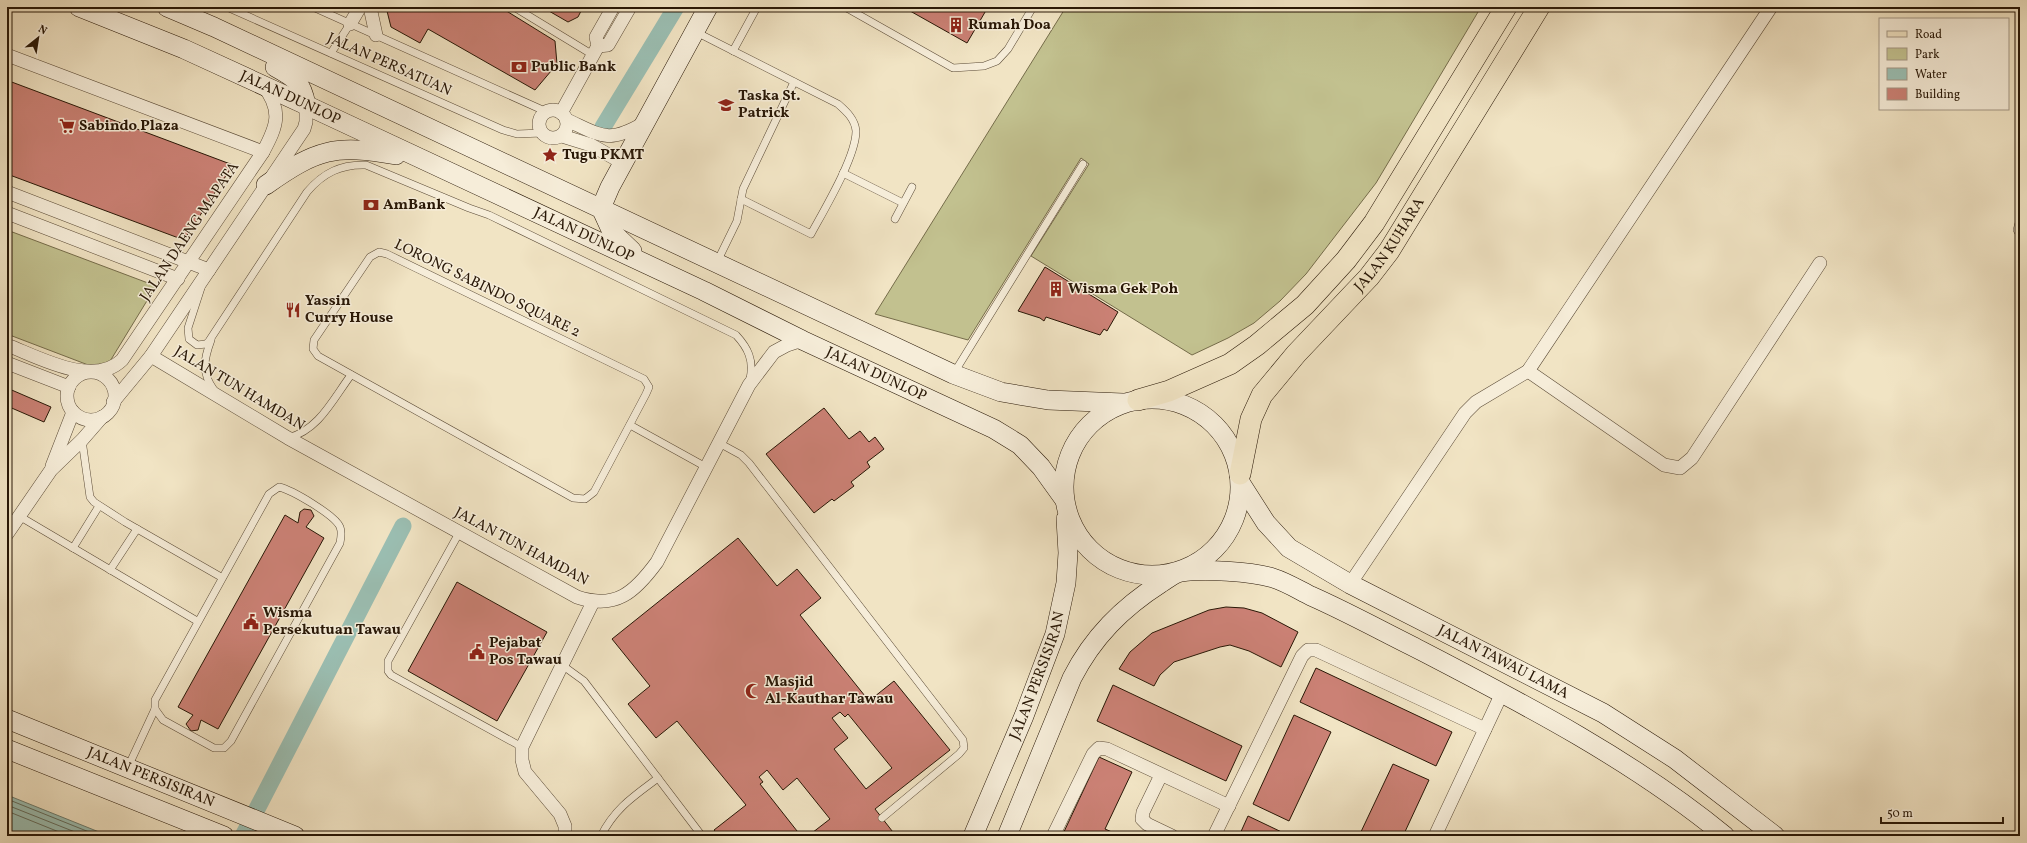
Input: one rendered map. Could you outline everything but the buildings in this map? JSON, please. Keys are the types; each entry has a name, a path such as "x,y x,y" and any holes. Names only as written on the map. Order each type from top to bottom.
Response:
{"main road":[{"name":"JALAN DUNLOP","path":"79,7 184,49 306,105 658,269 802,340 994,429 1025,451 1041,467 1064,503"},
{"path":"166,7 214,27 953,374 1001,392 1048,400 1166,400 1192,409 1215,425 1231,448 1240,479 1237,513 1225,539 1204,559 1178,572 1150,576 1121,570 1096,556 1076,534 1064,503"},
{"path":"601,208 644,123 708,7"},
{"name":"JALAN KUHARA","path":"1130,401 1169,391 1230,364 1258,345 1305,305 1346,260 1374,223 1506,7"},
{"name":"JALAN KUHARA","path":"1240,479 1251,419 1262,395 1277,375 1369,277 1389,251 1539,7"},
{"path":"214,27 238,45 297,80 304,94 306,105"},
{"path":"266,185 305,160 335,150 368,150 423,160"},
{"path":"601,208 612,232 620,240 658,269"},
{"name":"JALAN PERSISIRAN","path":"973,836 1024,716 1055,634 1066,583 1068,552 1064,503 1064,474 1074,446 1083,430 1101,414 1130,401"},
{"name":"JALAN TAWAU LAMA","path":"1240,479 1266,523 1289,548 1350,584 1603,713 1674,759 1775,836"},
{"name":"JALAN PERSISIRAN","path":"1007,836 1072,678 1082,659 1105,628 1125,609 1145,593 1178,572"},
{"name":"JALAN TAWAU LAMA","path":"1178,572 1251,573 1274,578 1343,610 1502,693 1580,736 1642,776 1725,836"},
{"name":"JALAN PERSISIRAN","path":"7,719 295,836"},
{"name":"JALAN PERSISIRAN","path":"7,749 222,836"}],"street":[{"path":"350,24 360,7"},
{"path":"370,7 376,36"},
{"path":"613,7 596,37 596,50 564,117 567,129 562,136 558,138 549,138 542,133 540,121 547,112 552,111 564,117 601,136 620,136 644,123"},
{"path":"596,50 608,45 630,7"},
{"path":"1350,584 1465,413 1476,402 1528,371 1771,7"},
{"path":"7,54 263,152"},
{"name":"JALAN DAENG MAPATA","path":"90,372 115,367 122,360 263,152 273,134 276,115 271,96 263,86"},
{"path":"7,533 51,470 111,409 114,402 151,356 304,129 306,122 306,105"},
{"path":"562,136 591,146 623,163"},
{"path":"7,192 189,263 206,274"},
{"path":"7,212 178,279"},
{"path":"1528,371 1664,465 1680,468 1692,458 1820,263"},
{"name":"JALAN TUN HAMDAN","path":"151,356 288,438 577,597 593,602 612,600 630,593 643,581 657,562 749,386 774,352 787,345 802,340"},
{"path":"7,345 60,366 97,373 109,382 114,395 114,402"},
{"path":"7,364 69,386"},
{"path":"90,372 77,376 69,386 67,400 73,412 79,417 91,420 102,417"},
{"path":"51,470 73,412"},
{"path":"565,836 565,826 560,814 525,772 522,760 522,747 593,602"},
{"path":"1214,836 1302,656 1308,650 1316,650 1485,729"},
{"path":"1435,836 1502,693"},
{"path":"1053,836 1093,754 1099,748 1106,749 1229,806"},
{"path":"1161,775 1143,812 1142,819 1147,824 1172,836"}],"lane":[{"name":"JALAN PERSATUAN","path":"227,7 503,130 517,134 542,133"},
{"name":"JALAN PERSATUAN","path":"313,7 547,112"},
{"path":"514,7 596,50"},
{"path":"733,50 757,7"},
{"path":"845,7 953,68 984,66 997,61 1008,49 1033,7"},
{"path":"331,53 350,24"},
{"path":"695,31 838,104 853,120 856,131 854,143 843,173 812,234 741,198"},
{"path":"717,262 737,221 743,189 794,82"},
{"path":"953,374 1083,164"},
{"path":"206,274 188,334 189,339 197,345 206,344 212,337 306,192 316,180 327,172 340,167 366,165 489,215 736,335 744,344 750,355 752,369 749,386"},
{"path":"843,173 903,203"},
{"path":"895,219 912,187"},
{"path":"2020,219 2017,230 2020,235"},
{"name":"LORONG SABINDO SQUARE 2","path":"380,252 387,254 644,379 649,387 594,492 585,499 573,498 351,375 318,356 313,349 314,340 370,257 380,252"},
{"path":"212,337 204,366 208,382 218,396"},
{"path":"288,438 301,434 318,420 351,375"},
{"path":"630,425 706,467"},
{"path":"82,440 90,497 99,506 222,577"},
{"path":"719,443 741,455 749,463 964,740 964,748 959,754 882,818"},
{"path":"128,768 155,709 156,697 269,494 276,488 284,488 328,515 340,527 340,543 228,745 224,748 214,748 163,720 155,709"},
{"path":"73,548 99,506"},
{"path":"19,516 197,621"},
{"path":"110,570 137,529"},
{"path":"459,532 388,661 388,671 391,675 522,747"},
{"path":"562,665 584,682 702,836"},
{"path":"601,836 619,808 658,778"}],"green space":[{"path":"1066,7 1481,7 1376,183 1306,274 1280,301 1254,323 1228,338 1192,355 1031,256 1089,164 1081,158 968,340 875,314"},
{"path":"7,230 156,286 104,371 7,334"}],"water":[{"path":"7,795 109,836 7,836"}],"waterway":[{"path":"603,127 676,7"},
{"path":"243,836 403,526"}],"place":[{"name":"Rumah Doa","path":"956,25"},
{"name":"Public Bank","path":"519,67"},
{"name":"Taska St. Patrick","path":"726,105"},
{"name":"Sabindo Plaza","path":"67,126"},
{"name":"Tugu PKMT","path":"550,155"},
{"name":"AmBank","path":"371,205"},
{"name":"Wisma Gek Poh","path":"1056,289"},
{"name":"Yassin Curry House","path":"293,310"},
{"name":"Wisma Persekutuan Tawau","path":"251,622"},
{"name":"Pejabat Pos Tawau","path":"477,652"},
{"name":"Masjid Al-Kauthar Tawau","path":"753,691"}]}
